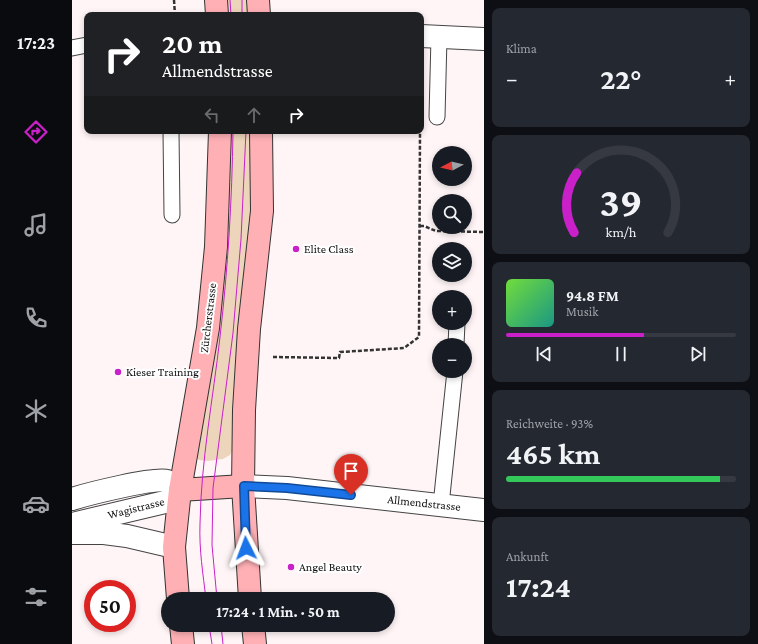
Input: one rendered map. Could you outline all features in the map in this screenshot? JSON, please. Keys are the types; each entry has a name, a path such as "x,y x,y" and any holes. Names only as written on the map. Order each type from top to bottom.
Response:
{"main road":[{"path":"216,0 217,12"},
{"path":"258,0 259,12"},
{"name":"Zürcherstrasse","path":"177,592 174,547 180,490 208,328 216,247 220,134"},
{"path":"250,592 244,486 244,410 249,329 262,211 261,134"},
{"path":"180,490 244,486"},
{"path":"182,632 183,644"},
{"path":"254,632 255,644"}],"street":[{"path":"430,36 484,39"},
{"name":"Wagistrasse","path":"72,499 131,485 161,480 168,481 180,490 172,498 165,502 72,524"},
{"name":"Allmendstrasse","path":"244,486 287,488 484,510"},
{"name":"Wagistrasse","path":"72,533 104,533 127,536 174,547"}],"lane":[{"path":"430,36 437,117"},
{"path":"72,48 84,46"},
{"path":"171,134 172,215"},
{"path":"441,505 454,378"}],"path":[{"path":"174,0 175,12"},
{"path":"273,357 339,358 340,352 404,348 419,337 420,134"},
{"path":"420,226 436,231 484,232"}],"shaded area":[{"path":"223,0 250,0 251,12 224,12"},
{"path":"227,134 254,134 248,272 234,447 230,455 223,459 208,461 199,460 193,454"}],"tram line":[{"path":"230,0 231,12"},
{"path":"242,0 242,12"},
{"path":"205,592 200,543 201,500 205,453 225,285 231,208 233,134"},
{"path":"216,592 212,545 213,488 233,333 241,239 246,134"},
{"path":"210,632 212,644"},
{"path":"222,632 223,644"}],"place":[{"name":"Elite Class","path":"296,249"},
{"name":"Kieser Training","path":"118,372"},
{"name":"Angel Beauty","path":"291,567"}],"route":[{"path":"246,548 244,486 287,488 351,495"}]}
